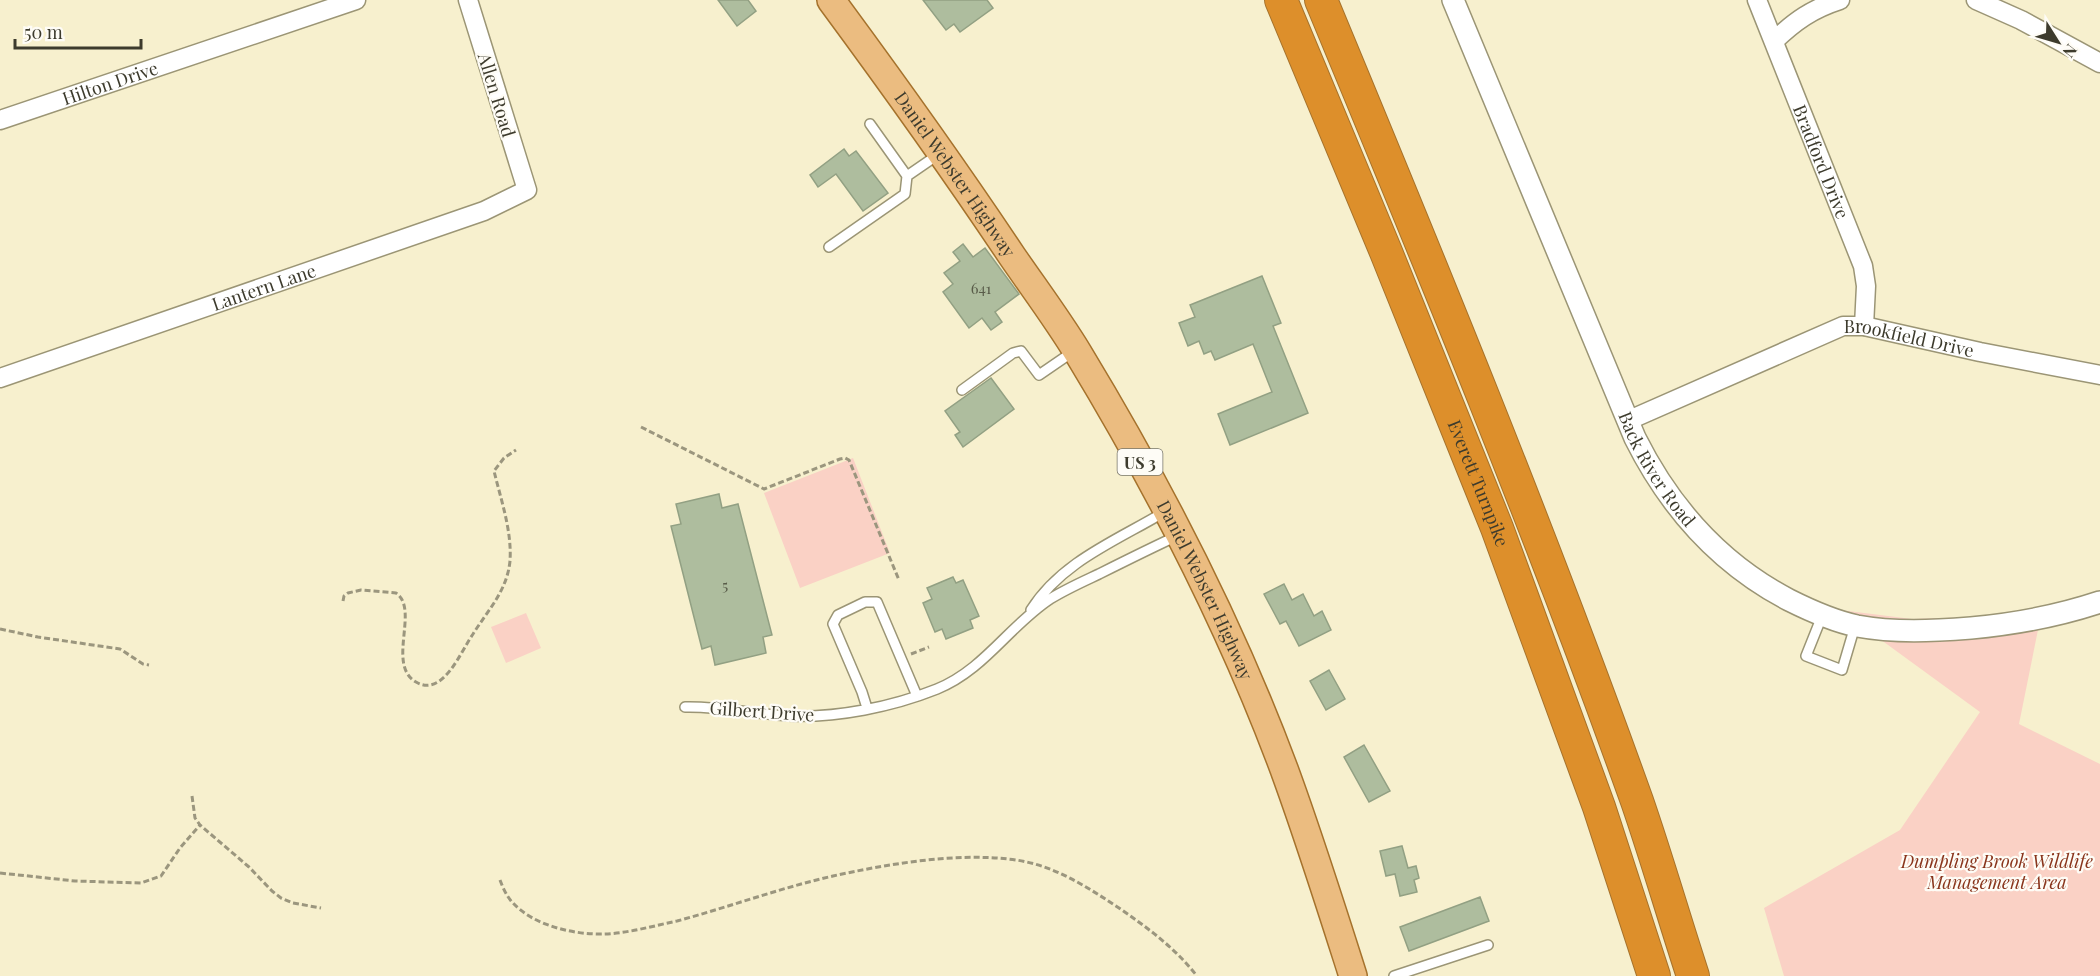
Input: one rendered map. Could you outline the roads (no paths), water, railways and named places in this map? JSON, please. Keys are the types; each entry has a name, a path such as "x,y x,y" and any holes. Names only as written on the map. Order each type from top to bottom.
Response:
{"highway":[{"name":"Everett Turnpike","path":"1281,0 1391,263 1497,528 1599,807 1654,976"},
{"name":"Everett Turnpike","path":"1321,0 1535,524 1637,803 1693,976"}],"main road":[{"name":"Daniel Webster Highway","path":"831,0 940,152 1076,350 1167,511 1222,623 1284,769 1353,976"}],"street":[{"name":"Hilton Drive","path":"0,120 356,0"},
{"name":"Allen Road","path":"468,0 527,190"},
{"name":"Back River Road","path":"1453,0 1628,421 1664,489 1702,537 1764,586 1822,616 1855,626 1915,631 1995,626 2035,620 2100,602"},
{"name":"Bradford Drive","path":"1757,0 1863,266 1866,286 1864,326"},
{"path":"1774,41 1795,21 1812,11 1840,0"},
{"path":"1976,0 2020,20 2100,63"},
{"name":"Lantern Lane","path":"0,378 484,211 527,190"},
{"name":"Brookfield Drive","path":"1628,421 1843,326 1864,326 1991,355 2100,375"}],"lane":[{"path":"829,247 905,194 907,176 870,124"},
{"path":"907,176 940,152"},
{"path":"962,390 1013,353 1021,351 1039,375 1076,350"},
{"name":"Gilbert Drive","path":"1026,617 1041,594 1062,574 1098,548 1130,533 1167,511"},
{"name":"Gilbert Drive","path":"685,706 706,706 790,716 820,715 867,708 917,696 948,684 975,667 1026,617 1050,599 1179,534"},
{"path":"867,708 833,624 838,615 865,602 877,602 917,696"},
{"path":"1822,616 1806,656 1842,670 1855,626"},
{"path":"1395,976 1488,945"}],"park label":[{"name":"Dumpling Brook Wildlife Management Area","path":"1997,871"}]}
